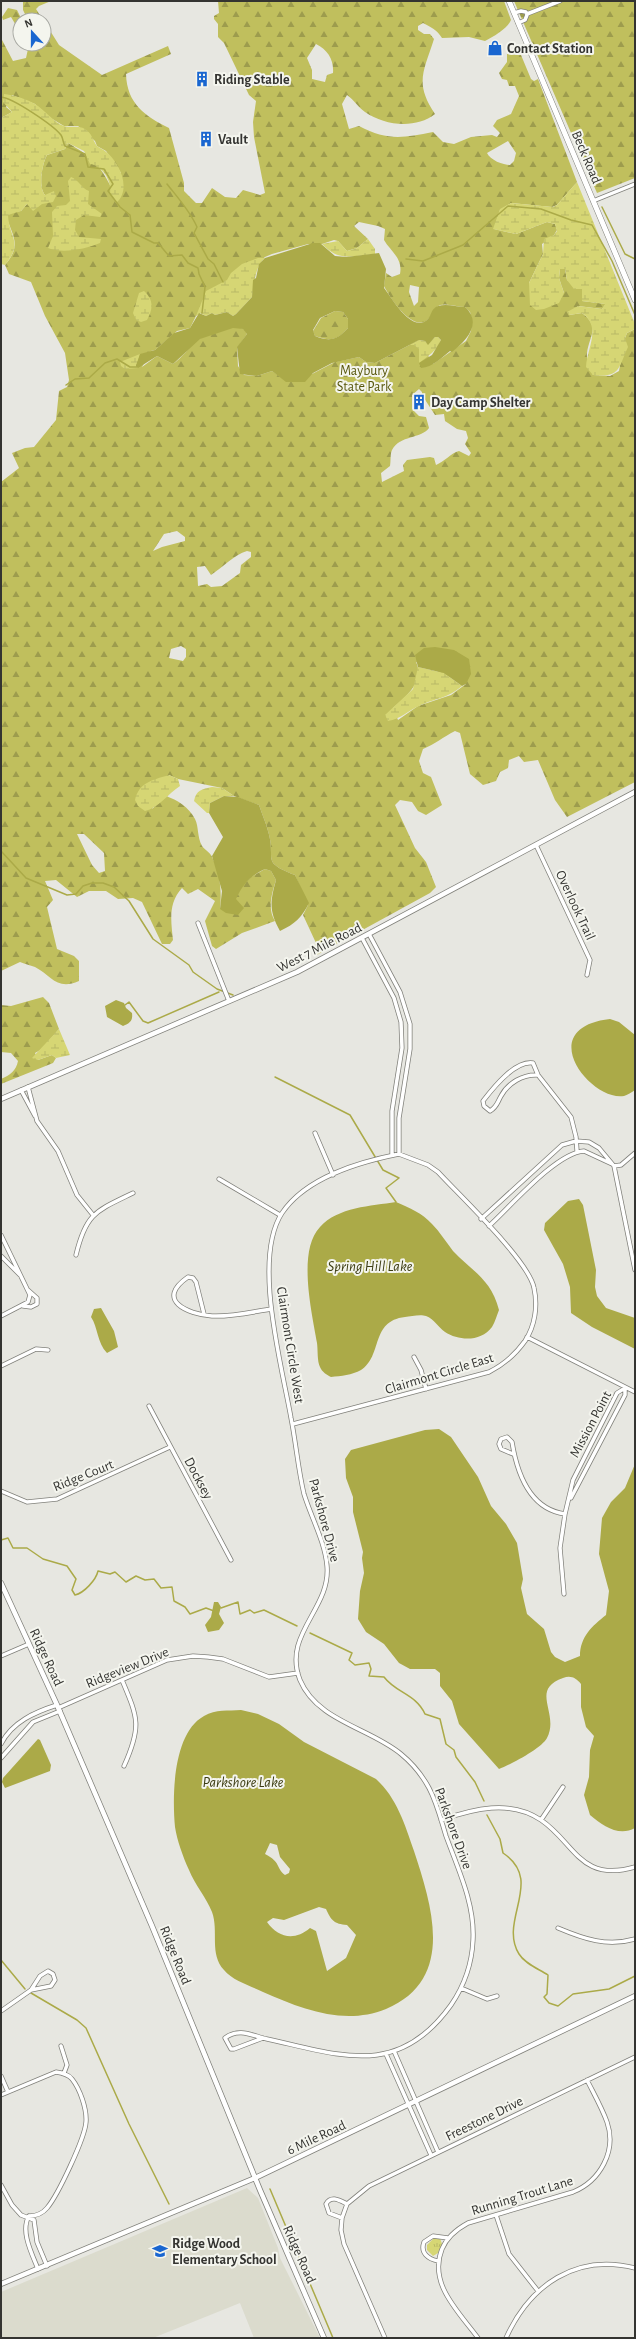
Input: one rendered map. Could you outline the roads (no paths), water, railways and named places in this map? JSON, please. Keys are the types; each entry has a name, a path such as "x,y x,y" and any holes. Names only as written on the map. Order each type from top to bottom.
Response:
{"main road":[{"name":"Beck Road","path":"509,1 635,300"}],"street":[{"path":"526,14 560,1"},
{"path":"514,13 521,11 526,14"},
{"path":"518,23 525,20 526,14"},
{"path":"593,201 635,184"},
{"name":"West 7 Mile Road","path":"1,1099 297,972 635,792"},
{"name":"Overlook Trail","path":"536,845 590,960 587,974"},
{"path":"198,923 229,1001"},
{"path":"369,934 396,984 408,1012 410,1049 399,1118 399,1154"},
{"path":"362,938 389,988 399,1012 402,1034 392,1110 392,1155"},
{"path":"389,988 396,984"},
{"path":"402,1034 410,1034"},
{"path":"538,1075 528,1075 517,1080 505,1090 496,1108 490,1111 484,1106 483,1100 495,1086 518,1067 533,1063 538,1075 568,1113 573,1122 577,1151"},
{"path":"28,1087 35,1117"},
{"path":"21,1090 42,1131 60,1154 77,1195 92,1215"},
{"path":"395,1092 403,1093"},
{"path":"315,1132 332,1175"},
{"path":"481,1219 562,1145 576,1141 589,1142 599,1148 614,1166 635,1270"},
{"path":"489,1226 544,1174 566,1156 577,1151 591,1152 614,1166 621,1165 635,1153"},
{"name":"Clairmont Circle West","path":"292,1424 271,1309 269,1279 272,1243 280,1215 302,1191 332,1175 365,1162 399,1154"},
{"name":"Clairmont Circle East","path":"292,1424 464,1380 502,1366 516,1354 535,1322 534,1288 526,1271 489,1226 438,1172 428,1165 399,1154"},
{"path":"537,1167 544,1174"},
{"path":"219,1179 280,1215"},
{"path":"517,1186 524,1194"},
{"path":"76,1256 82,1231 92,1215 133,1193"},
{"path":"1,1235 28,1290 30,1299 22,1306 1,1316"},
{"path":"1,1256 21,1276"},
{"path":"204,1314 196,1282 193,1278 188,1277 174,1293 174,1301 184,1309 204,1314 226,1316 271,1309"},
{"path":"22,1306 31,1307 37,1304 37,1298 28,1290"},
{"path":"527,1337 635,1392"},
{"path":"1,1366 36,1349 48,1350"},
{"path":"414,1358 421,1370 426,1389"},
{"name":"Mission Point","path":"570,1501 573,1480 617,1393 625,1388"},
{"name":"Mission Point","path":"564,1594 560,1548 565,1514 570,1501 625,1395 625,1388"},
{"name":"Docksey","path":"149,1406 231,1560"},
{"name":"Parkshore Drive","path":"263,2038 231,2049 225,2038 237,2032 249,2033 263,2038 346,2056 366,2057 386,2054 394,2051 411,2043 428,2032 450,2006 461,1988 471,1953 472,1922 468,1900 428,1786 408,1761 390,1746 322,1708 305,1690 298,1673 296,1658 301,1632 324,1591 328,1567 304,1493 292,1424"},
{"path":"513,1454 501,1449 499,1444 501,1439 506,1437 511,1440 513,1454 527,1492 540,1504 556,1513 565,1514"},
{"name":"Ridge Court","path":"1,1491 27,1502 57,1498 170,1447"},
{"name":"Ridge Road","path":"1,1583 58,1708 152,1926 255,2178 324,2338"},
{"path":"1,1656 28,1644"},
{"name":"Ridgeview Drive","path":"58,1708 168,1660 193,1656 223,1659 269,1677 298,1673"},
{"path":"122,1680 134,1707 137,1728 133,1746 124,1766"},
{"path":"8,1750 1,1744 17,1724 28,1716 58,1708"},
{"path":"1,1758 33,1722 58,1708"},
{"path":"541,1820 563,1787"},
{"path":"441,1820 475,1810 496,1807 515,1810 541,1820 574,1854 586,1862 606,1869 635,1867"},
{"path":"558,1928 596,1942 614,1943 635,1938"},
{"path":"1,2011 31,1990 42,1973 48,1971 53,1974 55,1980 51,1986 31,1990"},
{"path":"461,1988 487,1999 496,1996"},
{"name":"6 Mile Road","path":"1,2284 255,2178 635,1996"},
{"path":"61,2046 67,2065 64,2073"},
{"path":"394,2051 438,2152"},
{"path":"386,2054 431,2156"},
{"name":"Freestone Drive","path":"347,2204 369,2186 635,2057"},
{"path":"1,2095 56,2072 64,2073 72,2079 86,2109 86,2124 64,2178 48,2208 37,2216 21,2214 12,2205 1,2185"},
{"path":"1,2076 8,2092"},
{"name":"Running Trout Lane","path":"478,2338 443,2291 438,2274 438,2261 448,2238 464,2225 577,2190 588,2184 601,2170 609,2148 609,2130 587,2080"},
{"path":"342,2218 329,2213 326,2204 328,2200 335,2199 347,2204 342,2218 344,2244 385,2338"},
{"path":"496,2215 509,2254 538,2291"},
{"path":"29,2216 34,2220 37,2242 47,2266"},
{"path":"29,2216 25,2222 28,2244 38,2269"},
{"path":"438,2261 425,2255 423,2250 424,2242 433,2236 448,2238"},
{"path":"506,2338 521,2310 538,2291 561,2275 584,2267 613,2264 635,2268"}],"water":[{"path":"313,243 320,243 335,256 346,257 379,253 386,269 384,288 402,313 415,322 421,323 430,317 435,307 448,305 465,307 473,319 470,331 462,343 452,352 450,351 437,362 429,366 421,368 419,363 432,355 441,340 438,337 435,337 428,345 425,341 419,340 375,363 366,362 359,357 332,363 313,373 305,382 286,382 272,371 257,376 240,374 237,347 247,334 243,329 233,328 200,339 173,364 157,356 138,368 136,366 140,354 155,350 174,333 190,328 199,313 206,316 212,313 215,315 227,312 233,316 236,314 252,297 253,280 256,278 259,264 265,258","holes":["335,311 343,312 348,319 348,328 344,332 333,339 325,339 315,336 313,330 320,318"]},
{"path":"435,647 454,650 469,659 471,674 466,684 462,686 444,673 418,667 415,655 424,648"},
{"path":"224,796 238,797 259,805 268,831 271,859 273,863 295,875 309,903 298,920 280,931 272,912 272,901 276,880 271,871 265,869 260,872 251,878 241,889 236,899 244,908 238,915 226,913 220,909 222,891 212,856 223,837 209,813 210,803"},
{"path":"116,1000 124,1003 126,1008 132,1013 132,1018 128,1024 123,1026 107,1017 105,1006"},
{"path":"610,1019 619,1022 635,1035 635,1090 624,1096 611,1095 597,1088 585,1077 575,1063 571,1049 575,1036 587,1025"},
{"path":"579,1199 583,1205 596,1270 595,1287 597,1296 606,1308 635,1318 635,1349 592,1327 571,1313 570,1287 563,1264 544,1230 545,1223 568,1201"},
{"name":"Spring Hill Lake","path":"396,1202 416,1211 438,1230 453,1251 486,1283 496,1299 499,1310 492,1327 487,1332 476,1338 463,1338 451,1335 445,1332 429,1317 424,1315 394,1320 386,1325 381,1332 368,1364 361,1370 354,1373 331,1377 323,1372 319,1365 310,1299 308,1266 309,1251 313,1238 320,1227 327,1220 345,1211 366,1206"},
{"path":"101,1308 114,1331 118,1347 107,1353 101,1345 91,1317 94,1309"},
{"path":"439,1429 451,1437 478,1477 491,1506 506,1524 517,1543 523,1579 521,1588 527,1614 544,1629 551,1652 555,1657 565,1662 580,1656 582,1643 588,1632 606,1615 609,1591 599,1554 602,1518 611,1502 625,1488 635,1464 635,1828 617,1831 600,1823 590,1815 584,1795 589,1777 590,1750 594,1736 586,1727 581,1707 581,1684 577,1680 568,1677 553,1683 548,1689 546,1696 550,1720 550,1729 547,1738 533,1751 499,1769 459,1724 452,1701 440,1686 440,1673 435,1669 410,1669 399,1663 384,1644 366,1632 358,1619 360,1591 364,1573 362,1558 363,1552 353,1512 353,1497 346,1478 345,1459 351,1450 425,1430"},
{"path":"214,1602 218,1602 221,1607 219,1614 224,1623 219,1630 208,1632 205,1625 211,1617"},
{"name":"Parkshore Lake","path":"241,1710 258,1714 279,1724 304,1742 376,1779 390,1795 400,1812 421,1872 427,1895 432,1917 433,1939 430,1960 422,1979 408,1996 386,2009 370,2014 339,2016 308,2009 237,1980 228,1974 219,1964 215,1950 215,1927 212,1912 191,1875 177,1837 174,1814 175,1782 180,1750 186,1736 194,1724 204,1716 213,1712","holes":["270,1843 277,1845 280,1857 290,1869 289,1873 285,1875 280,1870 276,1862 265,1854","319,1907 326,1909 334,1921 339,1924 347,1925 356,1935 346,1958 327,1971 316,1931 310,1928 298,1935 287,1936 276,1932 267,1922 273,1918 284,1920"]},
{"path":"38,1739 40,1740 51,1765 50,1771 5,1788 2,1782 3,1778"}],"waterway":[{"path":"1,97 23,107 50,125 61,135 65,146 85,154 88,167 104,169 113,184 108,191 120,207 130,215 132,232 154,243 158,243 169,256 182,255 188,263 198,268 205,287 202,313"},
{"path":"167,184 184,205 194,221 197,227 194,233 208,259 214,264 223,282"},
{"path":"406,259 423,261 463,245 508,206 541,209 571,220 592,225 612,261 635,315"},
{"path":"602,207 625,254 635,259"},
{"path":"66,385 75,379 89,378 105,363 117,359 130,367 137,367"},
{"path":"1,851 26,878 67,895 76,894 83,886 92,883 103,883 114,887 129,901 153,939 189,965 193,972 217,989 233,995"},
{"path":"125,1005 129,1002 143,1021 148,1023 219,992"},
{"path":"275,1077 350,1115 383,1170 399,1178 386,1188 396,1202"},
{"path":"1,1540 8,1538 13,1548 27,1548 43,1559 67,1566 76,1579 72,1590 75,1595 82,1592 89,1586 97,1575 98,1571 110,1574 115,1572 126,1582 136,1576 145,1580 154,1579 161,1588 172,1587 174,1601 185,1607 190,1614 206,1608 214,1611"},
{"path":"221,1608 238,1602 240,1614 250,1610 254,1613 264,1610 297,1626"},
{"path":"310,1633 352,1653 349,1660 355,1665 369,1663 371,1669 369,1676 384,1677 394,1687 416,1702 425,1714 440,1719 446,1744 454,1750 456,1757 475,1782 484,1801"},
{"path":"487,1815 500,1839 503,1853 515,1864 520,1876 521,1888 514,1928 514,1941 522,1958 548,1975 547,1994 544,1997 549,2003 558,2006 573,1994 609,1989 635,1976"},
{"path":"1,1960 25,1989"},
{"path":"31,1993 77,2020 86,2028 129,2124 169,2204"},
{"path":"270,2189 333,2338"}],"place":[{"name":"Contact Station","path":"495,48"},
{"name":"Riding Stable","path":"202,79"},
{"name":"Vault","path":"206,139"},
{"name":"Day Camp Shelter","path":"419,402"},
{"name":"Ridge Wood Elementary School","path":"160,2251"}],"park label":[{"name":"Maybury State Park","path":"364,378"}]}
